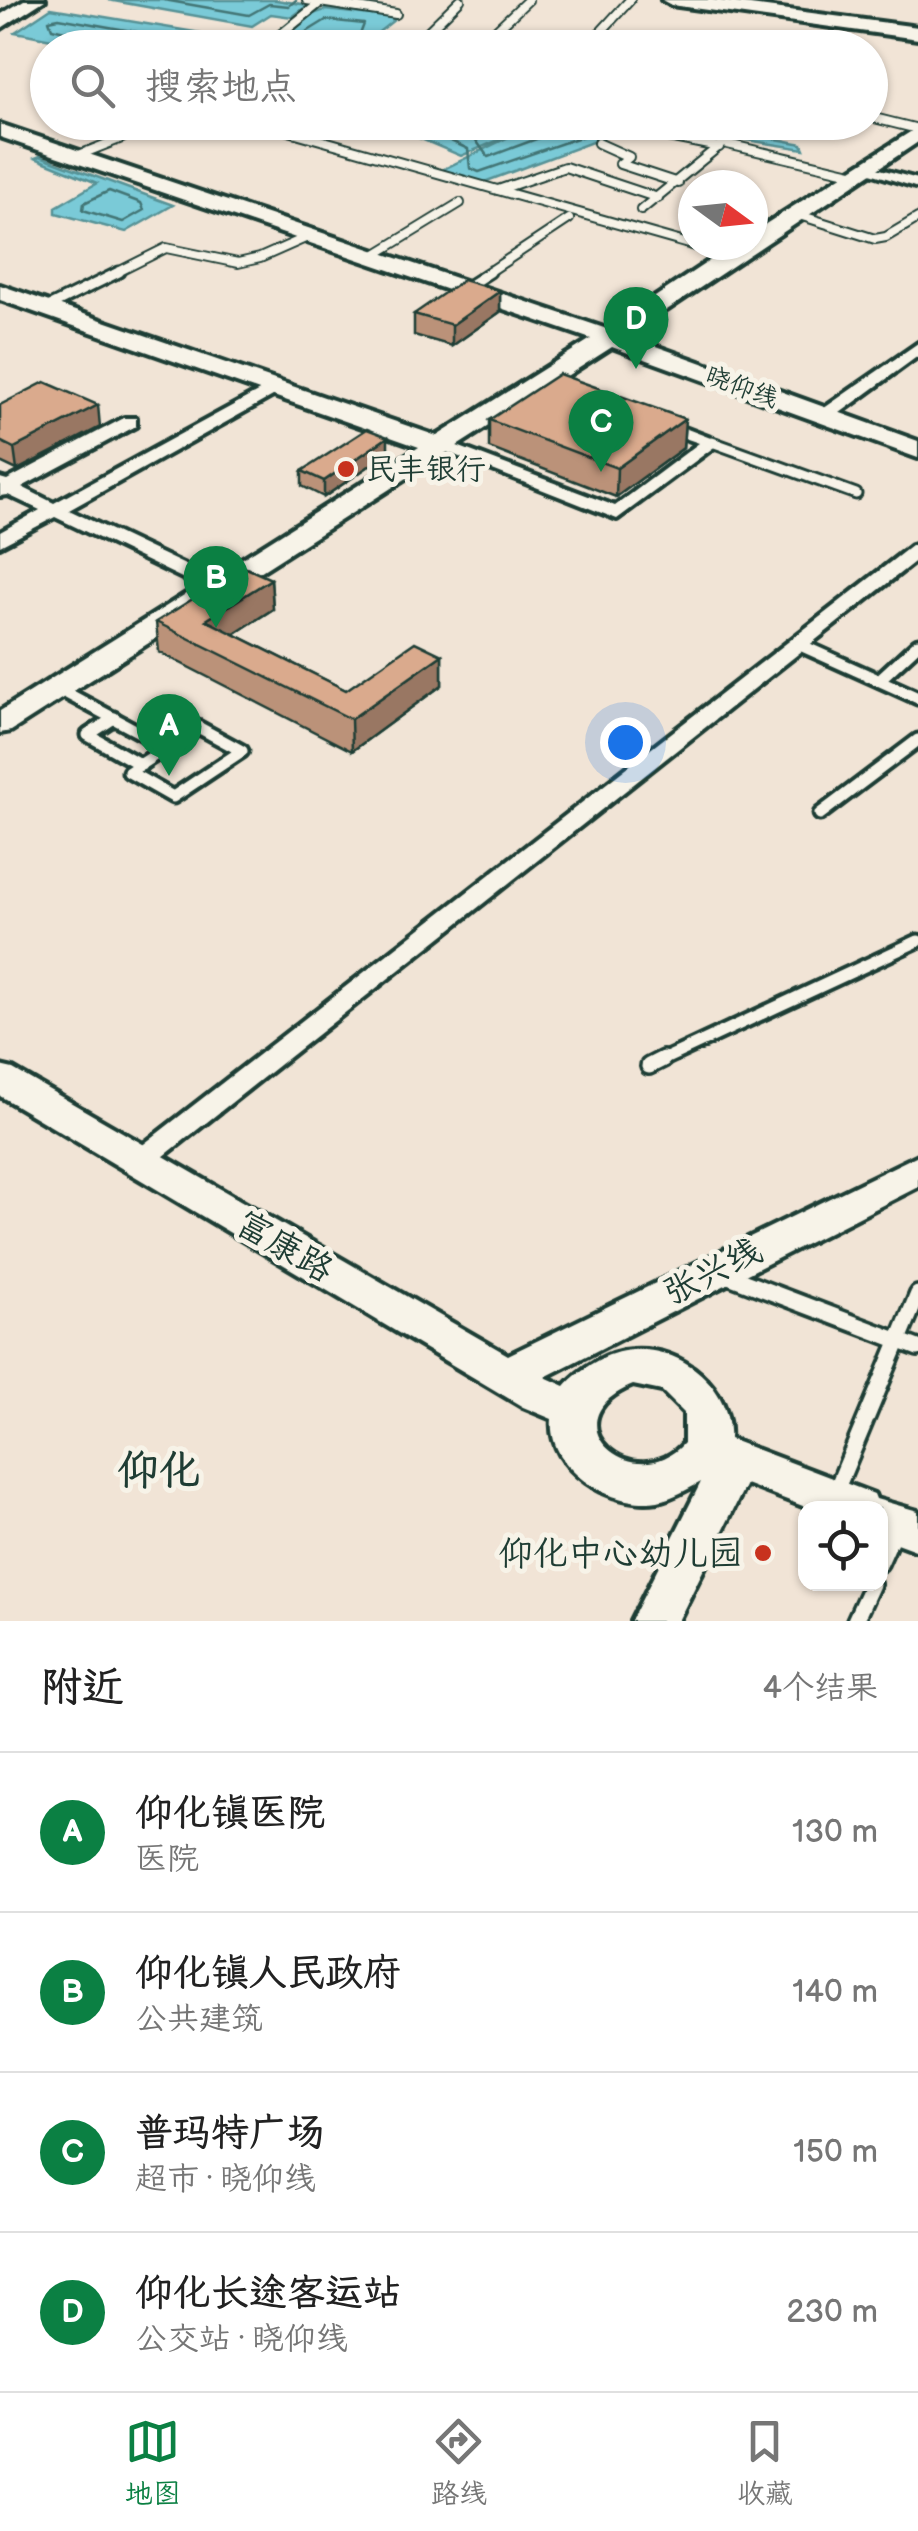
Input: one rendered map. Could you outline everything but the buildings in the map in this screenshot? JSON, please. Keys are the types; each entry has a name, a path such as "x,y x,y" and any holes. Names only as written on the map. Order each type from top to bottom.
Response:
{"street":[{"path":"0,22 36,0"},
{"path":"670,0 918,33"},
{"name":"晓仰线","path":"0,130 30,139"},
{"path":"768,232 918,131"},
{"name":"晓仰线","path":"32,140 610,338 918,450"},
{"path":"861,170 918,184"},
{"path":"0,724 538,380 610,338 726,260"},
{"path":"0,292 438,445 618,514 712,442"},
{"path":"824,416 918,348"},
{"path":"538,380 573,392"},
{"path":"0,540 274,388"},
{"path":"3,488 130,422 114,416"},
{"path":"643,417 712,442"},
{"path":"3,488 216,587"},
{"path":"140,1161 918,550"},
{"name":"富康路","path":"0,1079 507,1376 573,1408"},
{"name":"张兴线","path":"507,1376 918,1170"},
{"path":"654,1621 720,1455 700,1400 684,1383 659,1370 632,1368 606,1373 585,1388 573,1408 572,1432 582,1453 600,1470 624,1480 651,1483 720,1455 825,1501"}],"lane":[{"path":"307,0 396,14"},
{"path":"429,30 460,0"},
{"path":"497,30 528,0"},
{"path":"602,30 630,0"},
{"path":"286,30 321,2"},
{"path":"888,122 918,131"},
{"path":"80,155 117,140"},
{"path":"321,140 498,190 678,232"},
{"path":"683,140 719,147"},
{"path":"598,143 629,156 620,164 678,183"},
{"path":"693,170 719,147 730,143 861,170"},
{"path":"498,190 565,167 658,198"},
{"path":"641,210 678,183"},
{"path":"373,256 460,203"},
{"path":"796,214 876,239 918,218"},
{"path":"465,288 568,220"},
{"path":"46,308 166,248 187,248 224,262 240,263 312,236"},
{"path":"712,442 856,494"},
{"path":"798,644 918,698"},
{"path":"879,680 918,644"},
{"path":"57,688 167,747"},
{"path":"114,718 88,735 141,764"},
{"path":"198,727 242,751 173,797 129,772 167,747 198,727"},
{"path":"820,814 918,740"},
{"path":"649,1066 918,941"},
{"path":"713,1270 918,1348"},
{"path":"880,1501 898,1340 918,1294"},
{"path":"855,1621 869,1591"}],"water":[{"path":"108,0 276,0 308,5 292,17 271,14 252,26"},
{"path":"51,8 183,30 30,30 30,35 15,32"},
{"path":"325,10 394,20 381,30 293,30 313,14"},
{"path":"423,140 499,140 461,156"},
{"path":"503,140 598,140 487,181 478,182 442,170"},
{"path":"747,140 780,140 802,144 804,149"},
{"path":"40,156 173,205 126,232 56,213 56,207 97,183 35,158"}],"place":[{"name":"仰化长途客运站","path":"636,369"},
{"name":"民丰银行","path":"346,469"},
{"name":"普玛特广场","path":"601,472"},
{"name":"仰化镇人民政府","path":"216,628"},
{"name":"仰化镇医院","path":"169,776"},
{"name":"仰化中心幼儿园","path":"763,1553"}],"district":[{"name":"仰化","path":"159,1469"}]}
